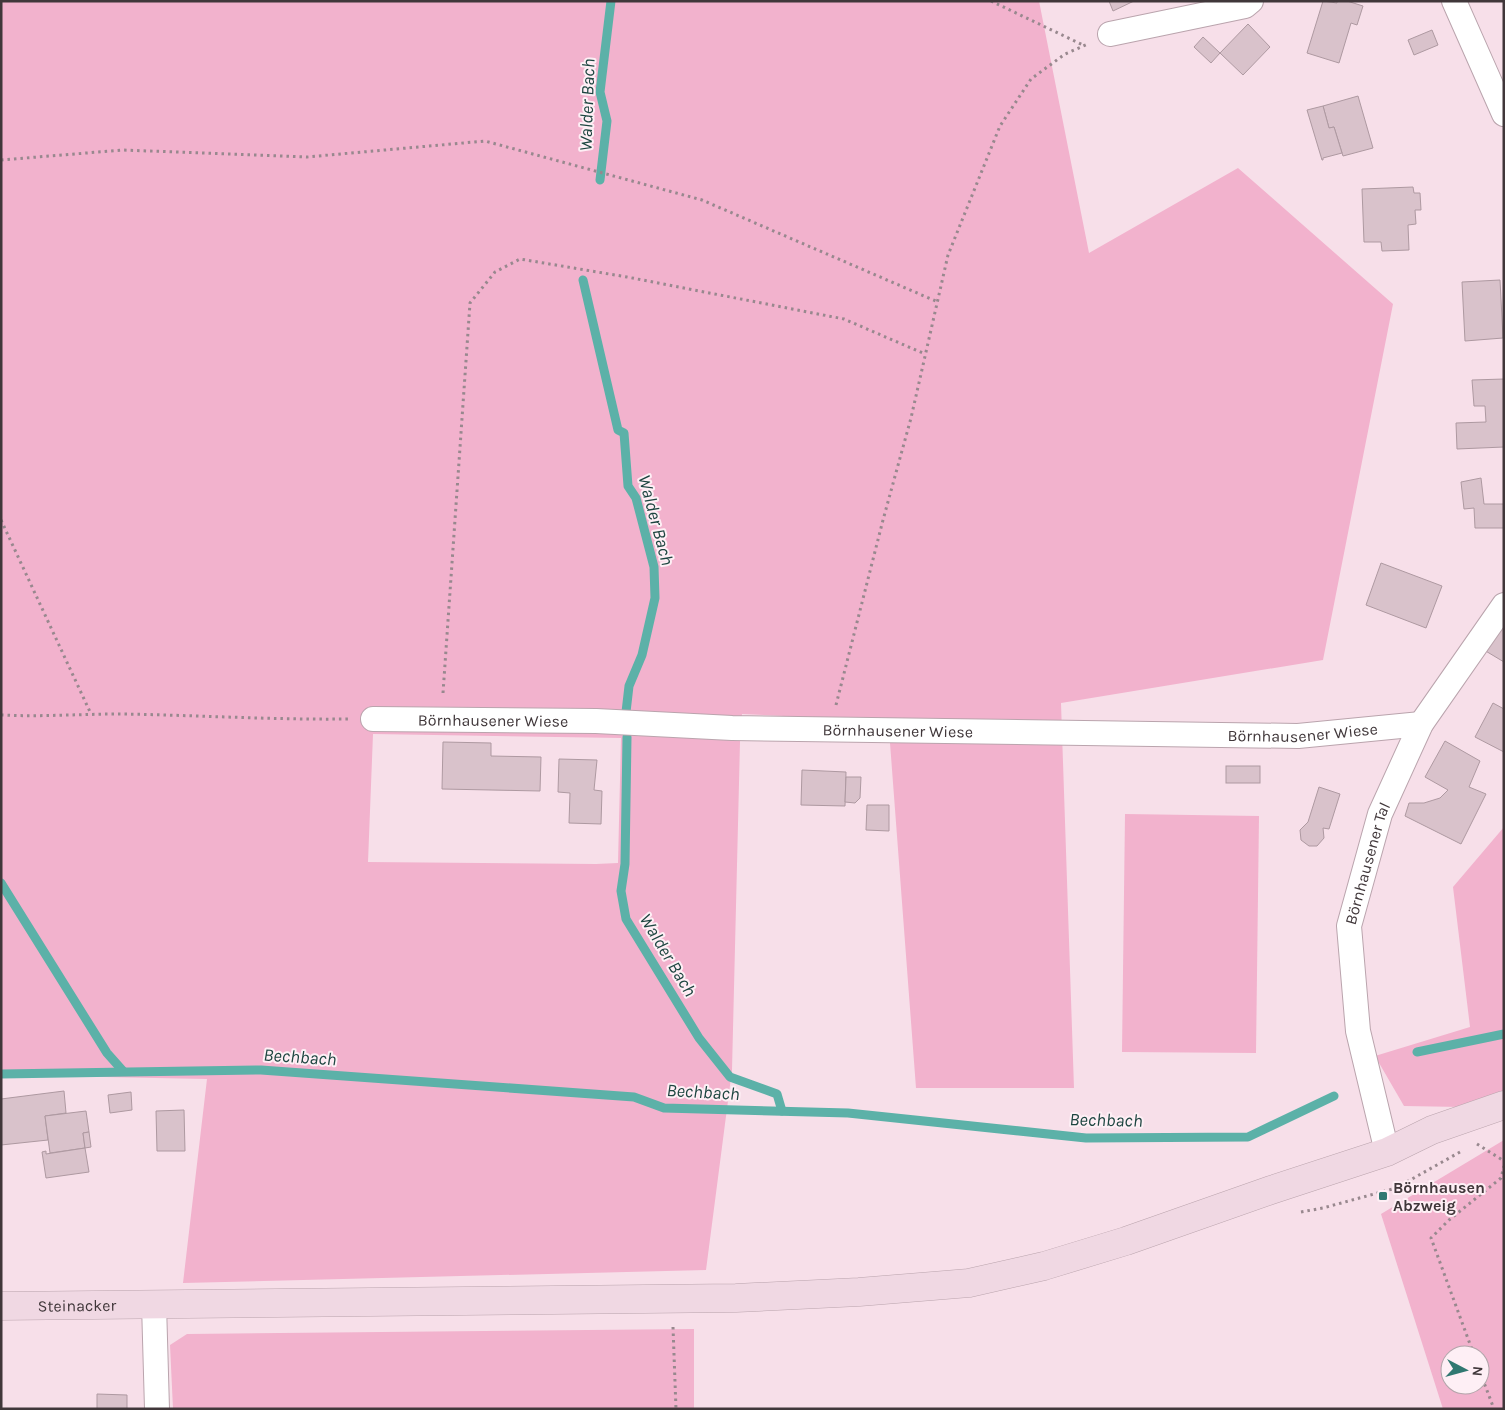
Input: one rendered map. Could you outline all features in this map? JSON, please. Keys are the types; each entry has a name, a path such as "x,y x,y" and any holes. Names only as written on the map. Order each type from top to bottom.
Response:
{"main road":[{"name":"Steinacker","path":"1,1306 736,1298 859,1292 969,1283 1044,1266 1117,1243 1387,1152 1432,1130 1504,1106"}],"street":[{"path":"1110,34 1244,6 1251,1"},
{"path":"1454,1 1504,114"},
{"name":"Börnhausener Tal","path":"1387,1152 1358,1032 1349,926 1380,814 1421,724 1504,605"},
{"name":"Börnhausener Wiese","path":"373,718 596,720 732,728 1298,736 1421,724"},
{"path":"154,1304 157,1409"}],"path":[{"path":"991,1 1084,46"},
{"path":"830,729 882,520 911,418 948,255 954,239 1000,126 1031,79 1065,54 1110,34"},
{"path":"1,160 123,150 307,157 485,141 702,200 938,302"},
{"path":"441,719 470,303 495,272 520,259 627,277 844,319 925,354"},
{"path":"1,520 92,714"},
{"path":"1,715 92,714 296,719 373,718"},
{"path":"1470,1345 1431,1238 1449,1220 1501,1178 1504,1166"},
{"path":"672,1299 676,1409"},
{"path":"1489,1395 1494,1409"}],"shaded area":[{"path":"1,1 1039,1 1089,253 1238,168 1393,304 1323,660 1061,703 1074,1088 916,1088 890,743 893,721 742,714 732,1070 706,1270 183,1283 207,1079 1,1075","holes":["373,734 621,738 618,863 368,862"]},
{"path":"1125,814 1259,816 1256,1053 1122,1052"},
{"path":"1504,827 1504,1093 1462,1107 1404,1106 1375,1056 1470,1027 1453,887"},
{"path":"1504,1140 1504,1409 1443,1409 1381,1214"},
{"path":"694,1329 694,1409 173,1409 170,1345 187,1334"}],"building":[{"path":"1109,1 1134,1 1113,11"},
{"path":"1323,1 1337,3 1337,1 1347,1 1363,6 1357,25 1351,23 1339,63 1307,53"},
{"path":"1248,24 1270,47 1243,75 1220,53"},
{"path":"1432,30 1438,45 1414,55 1408,40"},
{"path":"1203,37 1220,53 1211,63 1194,47"},
{"path":"1358,96 1373,148 1343,156 1334,127 1329,128 1323,106"},
{"path":"1323,106 1329,128 1334,127 1342,153 1323,158 1322,160 1307,110"},
{"path":"1413,187 1414,193 1420,193 1421,210 1415,210 1416,224 1408,225 1409,250 1382,251 1381,242 1364,242 1362,189"},
{"path":"1500,280 1503,338 1465,341 1462,282"},
{"path":"1504,379 1504,447 1457,449 1456,423 1486,422 1485,406 1474,406 1472,380"},
{"path":"1481,478 1484,504 1504,504 1504,528 1475,528 1474,508 1464,509 1461,482"},
{"path":"1381,563 1442,586 1426,628 1366,605"},
{"path":"1504,618 1504,662 1484,650"},
{"path":"1493,703 1504,709 1504,752 1475,737"},
{"path":"1445,741 1480,761 1469,787 1486,794 1461,844 1405,816 1409,803 1424,803 1440,798 1448,790 1425,777"},
{"path":"443,742 491,743 491,756 541,757 540,791 442,789"},
{"path":"559,759 597,760 594,790 602,791 601,824 569,823 570,793 558,792"},
{"path":"1226,766 1260,766 1260,783 1226,783"},
{"path":"802,770 846,772 845,806 801,805"},
{"path":"846,777 861,777 860,798 855,803 845,802"},
{"path":"1319,787 1340,794 1329,829 1323,828 1324,838 1317,846 1309,846 1301,840 1300,830 1308,822"},
{"path":"867,805 889,805 889,831 866,830"},
{"path":"64,1091 66,1113 45,1116 48,1140 1,1145 1,1099"},
{"path":"131,1092 132,1110 110,1113 108,1095"},
{"path":"184,1110 185,1151 157,1151 156,1111"},
{"path":"86,1111 89,1132 83,1133 85,1148 50,1153 45,1116"},
{"path":"89,1132 91,1147 85,1148 83,1133"},
{"path":"85,1148 89,1172 46,1178 42,1152 46,1151 46,1154"},
{"path":"97,1394 127,1395 127,1409 97,1409"}],"waterway":[{"name":"Walder Bach","path":"600,180 607,121 600,92 611,1"},
{"name":"Walder Bach","path":"583,280 618,430 624,433 628,486 636,498 654,567 655,598 642,655 629,686 626,712"},
{"name":"Walder Bach","path":"627,737 625,864 621,891 626,919 699,1038 730,1077 777,1094 782,1111"},
{"path":"1,883 107,1053 123,1071"},
{"name":"Bechbach","path":"1417,1052 1504,1034"},
{"name":"Bechbach","path":"1,1074 261,1070 634,1097 664,1108 848,1113 1086,1138 1248,1137 1334,1096"}],"place":[{"name":"Börnhausen Abzweig","path":"1383,1196"}]}
